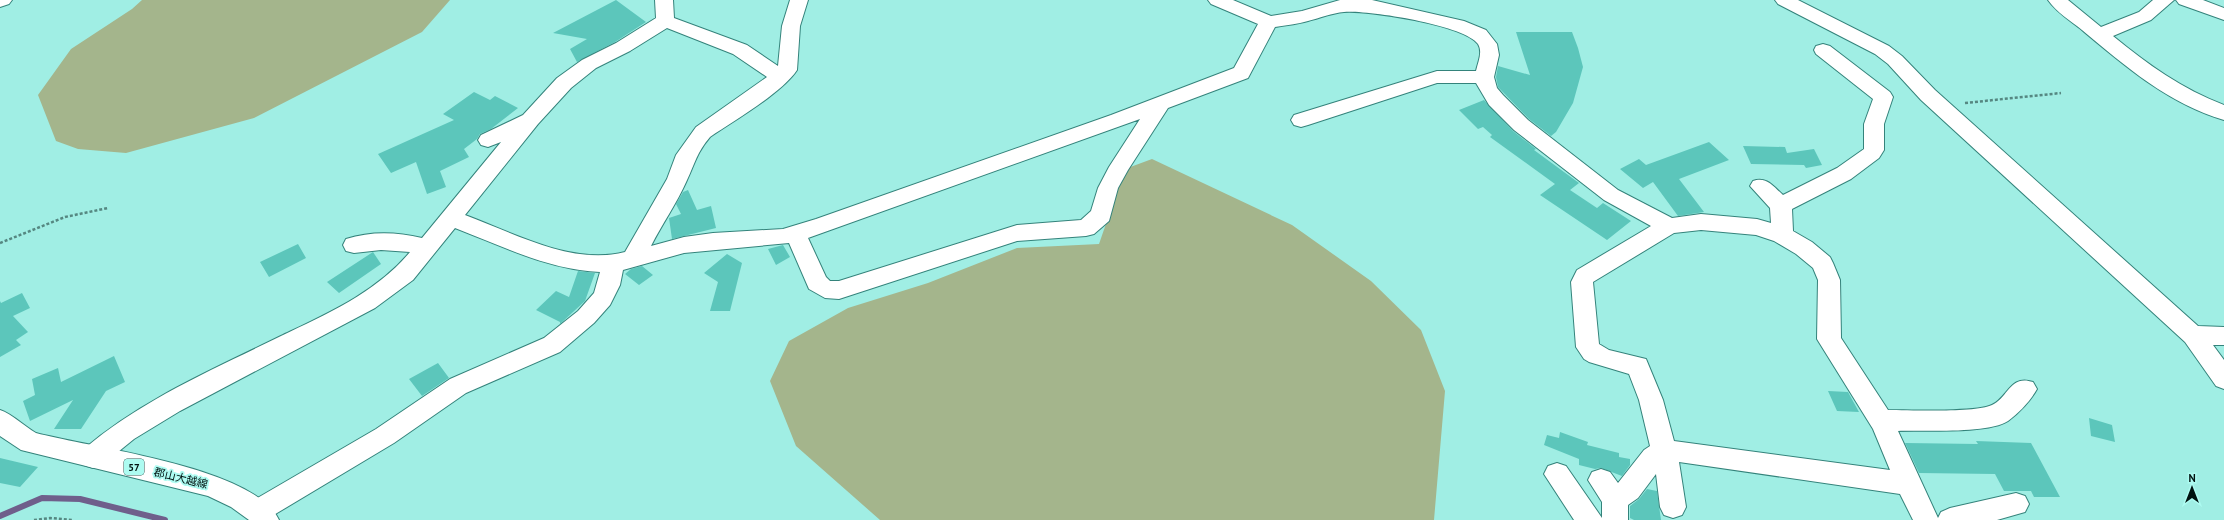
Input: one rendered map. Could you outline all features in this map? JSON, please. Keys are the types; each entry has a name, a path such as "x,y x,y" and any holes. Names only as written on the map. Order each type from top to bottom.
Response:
{"street":[{"path":"664,0 666,10 665,21"},
{"path":"262,515 385,436 458,386 552,345 586,317 602,299 623,261 657,213 677,180 686,155 703,132 765,89 787,70 788,34 793,14 799,0"},
{"path":"1217,0 1269,22 1303,16 1345,2 1372,6 1458,25 1479,34 1488,44 1490,55 1484,77 1488,89 1496,100 1520,125 1611,195 1669,226"},
{"path":"1784,0 1882,50 1895,60 1912,79 1941,106 2193,335 2224,379"},
{"path":"2056,0 2120,53 2169,87 2193,101 2224,113"},
{"path":"2098,34 2145,16 2165,0"},
{"path":"2185,0 2224,14"},
{"path":"665,21 742,49 756,57 778,77"},
{"path":"93,457 112,440 136,423 237,368 359,309 382,293 405,274 531,119 564,83 589,64 623,47 665,21"},
{"path":"452,218 552,257 583,263 623,261 684,245 712,241 783,237 1160,105 1241,73 1250,61 1260,35 1269,22"},
{"path":"1781,204 1845,172 1866,159 1872,153 1874,146 1875,121 1883,102 1883,98 1823,50"},
{"path":"1301,120 1369,97 1437,77 1484,77"},
{"path":"795,233 817,283 825,289 839,290 1017,233 1086,228 1101,215 1108,188 1160,105"},
{"path":"488,140 531,119"},
{"path":"1760,186 1781,204 1782,235"},
{"path":"1673,507 1664,451 1638,366 1597,356 1588,347 1582,282 1584,276 1669,226 1701,222 1757,227 1782,235 1804,248 1822,263 1829,280 1829,338 1880,421 1926,520"},
{"path":"354,245 382,241 407,242 427,248"},
{"path":"2193,335 2224,336"},
{"path":"1880,421 1974,419 1999,414 2025,389"},
{"name":"郡山大越線","path":"0,420 11,431 30,442 206,483 235,495 262,515"},
{"path":"1610,500 1629,490 1653,458 1664,451 1689,452 1716,458 1908,484"},
{"path":"1557,474 1576,504 1590,520"},
{"path":"1950,520 2016,504"}],"path":[{"path":"1941,106 2061,93"},
{"path":"0,243 65,217 108,208"},
{"path":"34,520 50,518 73,520"}],"green space":[{"path":"142,0 450,0 422,32 254,118 126,153 78,149 56,141 38,95 71,49 132,9"},
{"path":"1152,159 1292,225 1371,281 1421,330 1445,391 1434,520 880,520 796,446 770,381 789,341 848,308 928,283 1017,248 1099,244 1125,169"}],"building":[{"path":"616,0 646,22 615,42 577,62 570,49 587,39 553,33"},
{"path":"1516,32 1572,32 1578,48 1583,67 1573,103 1556,132 1551,136 1529,119 1498,87 1496,77 1498,66 1530,75"},
{"path":"474,92 490,100 495,96 518,108 491,129 480,134 477,139 464,149 469,157 440,171 446,187 427,194 416,162 391,173 378,154 454,120 443,114"},
{"path":"1484,100 1513,131 1536,149 1534,150 1579,183 1570,190 1597,208 1603,203 1631,221 1607,240 1540,195 1555,184 1490,137 1492,135 1483,127 1478,129 1459,110"},
{"path":"1709,142 1729,160 1679,179 1704,212 1678,216 1653,182 1643,188 1620,169 1639,159 1646,165"},
{"path":"1743,146 1785,147 1787,153 1814,149 1822,165 1806,168 1804,165 1751,164"},
{"path":"688,190 697,210 711,206 716,228 672,239 669,218 681,214 676,204 683,192"},
{"path":"298,244 306,258 269,277 260,262"},
{"path":"783,245 790,257 776,265 768,249"},
{"path":"373,252 381,264 339,293 327,282"},
{"path":"727,254 742,263 730,311 710,311 718,282 704,273"},
{"path":"642,266 653,275 639,285 625,274 631,269"},
{"path":"578,271 595,273 585,301 560,324 560,322 536,310 556,291 569,297"},
{"path":"22,293 30,308 13,316 28,332 16,340 21,345 0,357 0,301 1,303"},
{"path":"114,356 125,382 106,391 81,429 54,429 73,400 30,421 23,401 35,395 32,379 58,368 61,382"},
{"path":"438,363 449,378 422,396 409,379"},
{"path":"1828,391 1848,392 1859,412 1837,411"},
{"path":"2089,418 2112,425 2115,442 2091,436"},
{"path":"1560,432 1588,442 1587,445 1619,453 1619,457 1630,459 1630,465 1622,476 1601,468 1595,469 1579,465 1579,459 1544,445 1547,435 1559,438"},
{"path":"1976,441 2031,443 2060,497 2034,497 2031,491 2004,491 1995,474 1919,473 1905,443 1978,444"},
{"path":"0,458 38,467 20,487 0,483"},
{"path":"1647,489 1657,491 1661,520 1634,520 1630,518 1630,506 1639,499"}],"waterway":[{"path":"0,516 42,498 80,499 165,520"}]}
